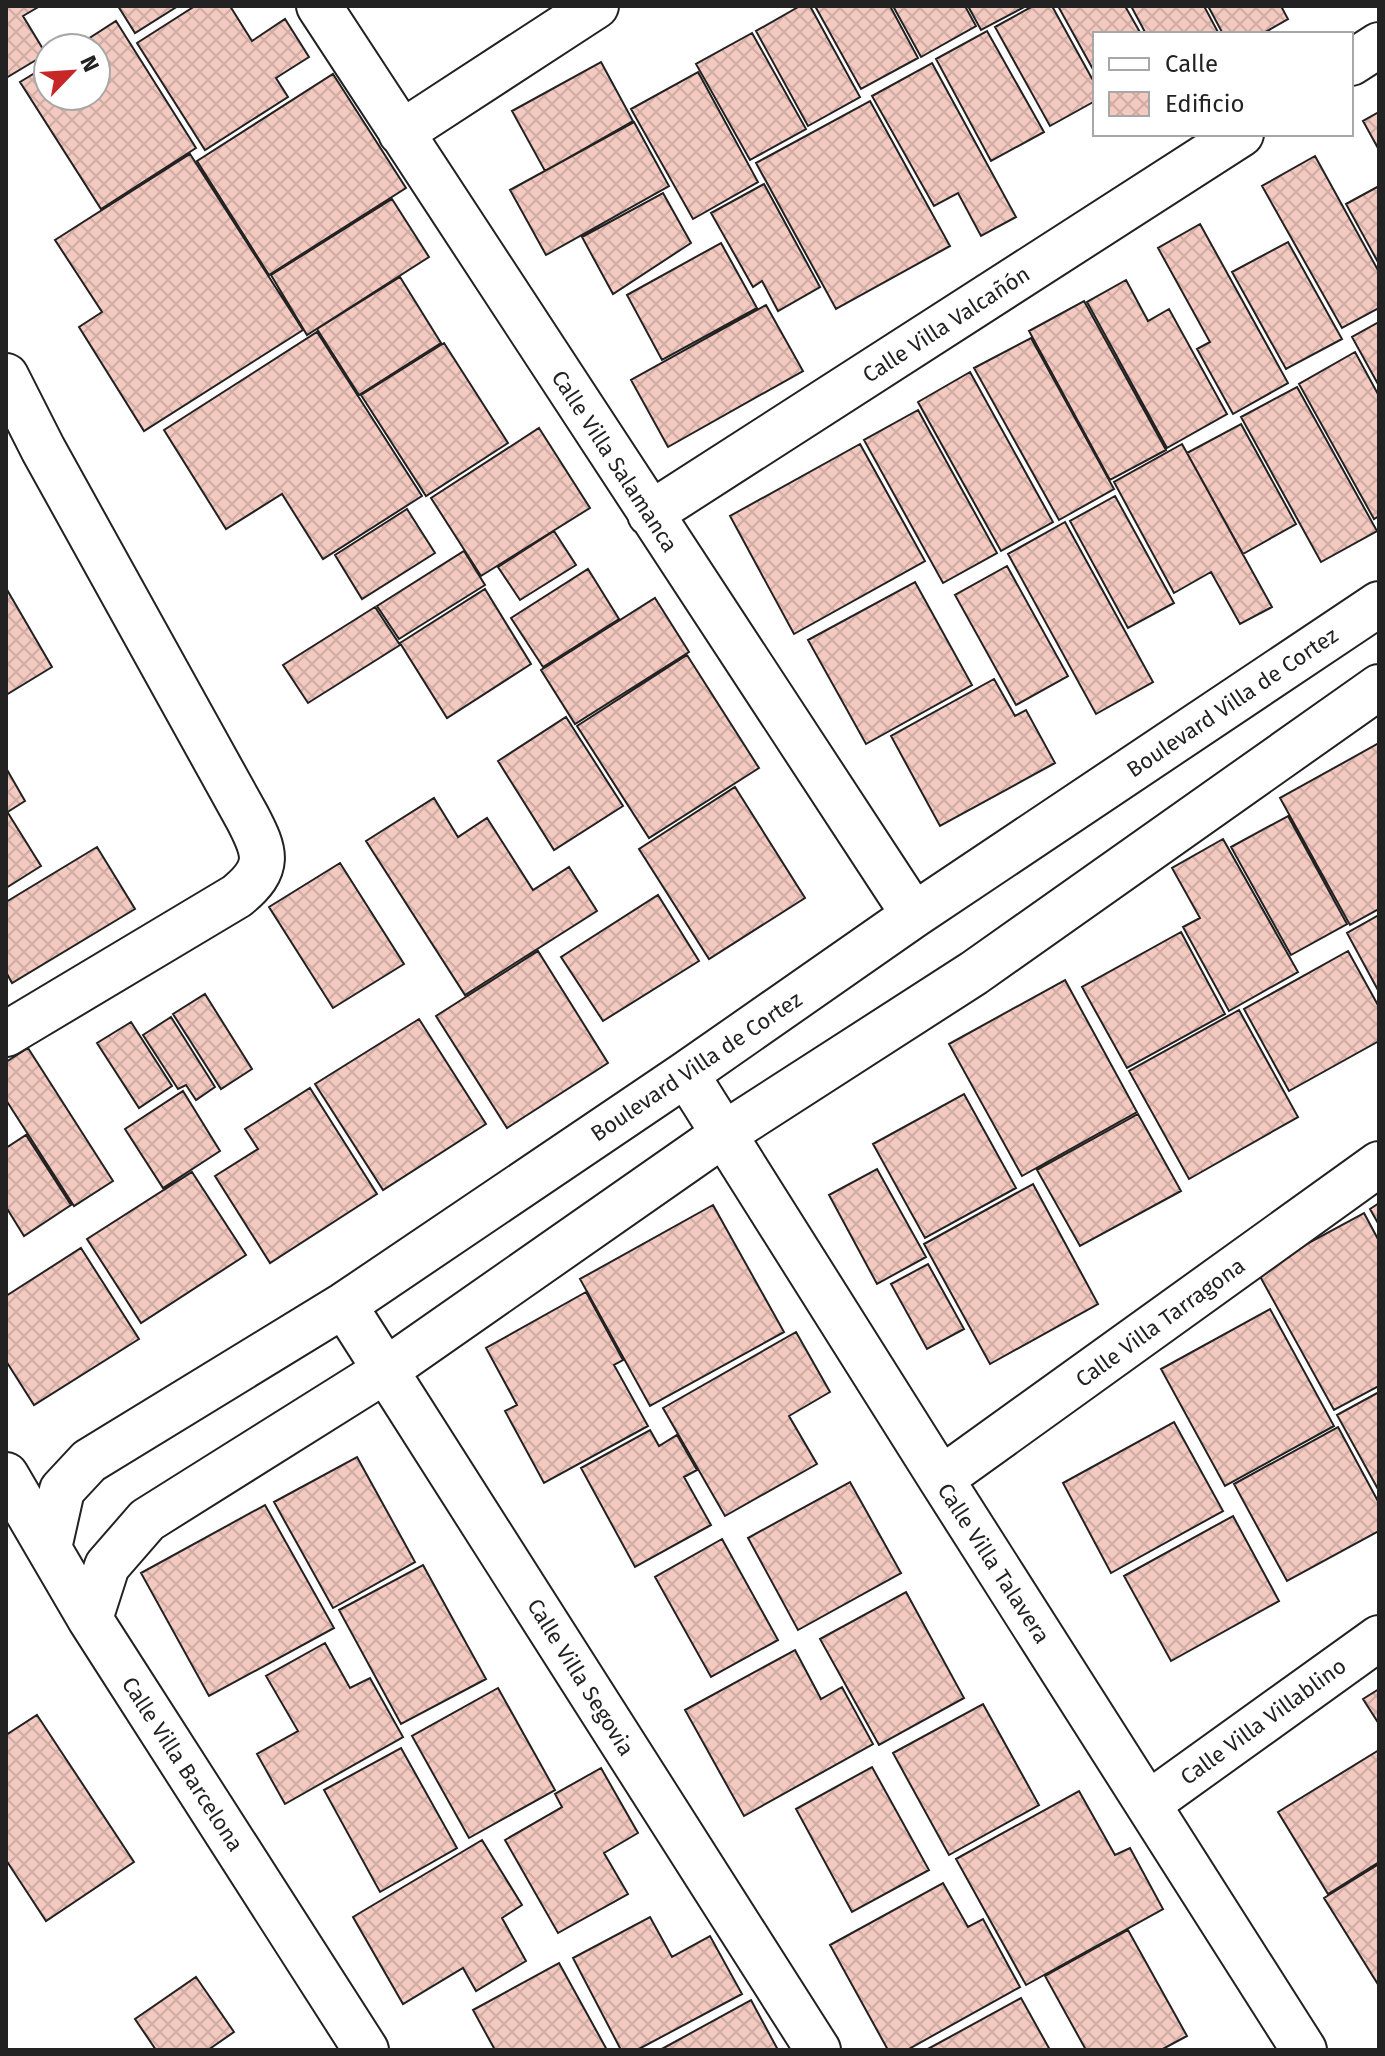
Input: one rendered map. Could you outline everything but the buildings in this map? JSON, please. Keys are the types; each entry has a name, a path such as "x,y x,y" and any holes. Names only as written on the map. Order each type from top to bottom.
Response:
{"street":[{"name":"Calle Villa Salamanca","path":"319,6 914,915"},
{"path":"401,133 596,6"},
{"path":"1353,62 1379,45"},
{"name":"Calle Villa Valcañón","path":"650,514 1238,136"},
{"path":"6,376 43,449 261,844 261,864 255,881 237,896 6,1034"},
{"name":"Boulevard Villa de Cortez","path":"49,1548 62,1490 89,1461 344,1305 686,1074 914,915 1379,604"},
{"path":"90,1619 107,1566 147,1520 386,1370 724,1134 974,973 1379,687"},
{"name":"Calle Villa Talavera","path":"686,1074 1304,2050"},
{"name":"Calle Villa Tarragona","path":"941,1479 1379,1164"},
{"name":"Calle Villa Segovia","path":"344,1305 818,2050"},
{"name":"Calle Villa Barcelona","path":"6,1475 90,1619 366,2050"},
{"name":"Calle Villa Villablino","path":"1148,1804 1379,1638"}]}
